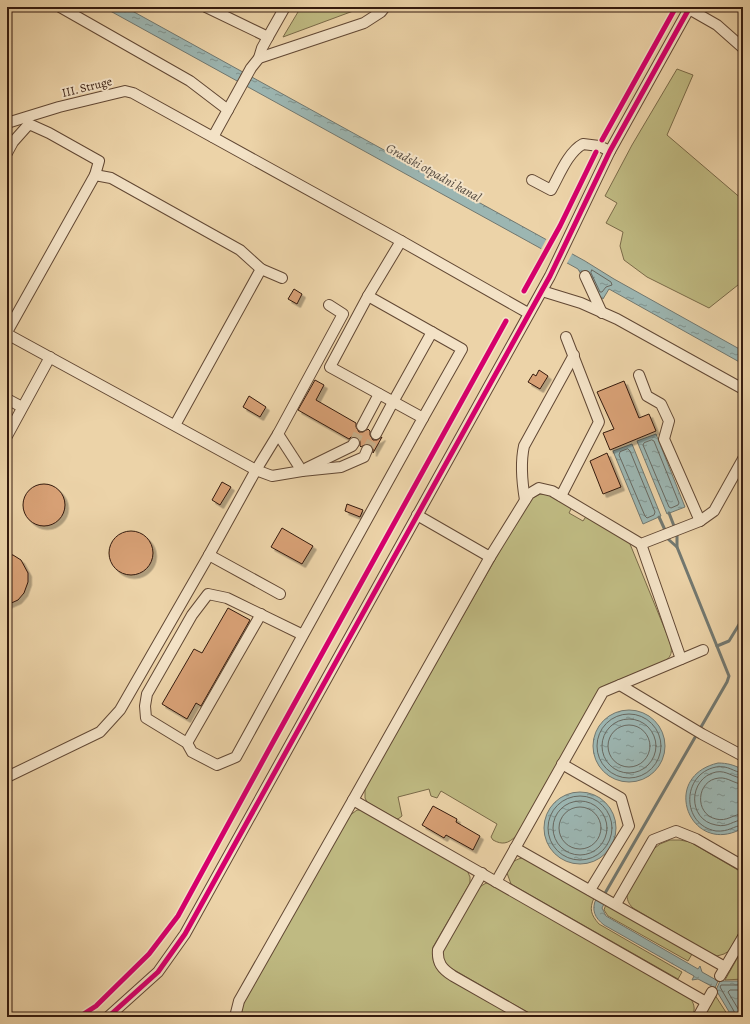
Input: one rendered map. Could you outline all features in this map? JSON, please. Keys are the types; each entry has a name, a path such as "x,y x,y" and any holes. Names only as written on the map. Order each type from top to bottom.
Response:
{"street":[{"path":"60,7 190,81 228,110"},
{"path":"206,7 268,37"},
{"path":"213,137 250,68 259,58 262,48 285,7"},
{"path":"259,58 364,23 381,12 385,7"},
{"path":"108,1017 158,972 185,934 528,313 542,291 610,151 689,8 717,26 743,48"},
{"name":"III. Struge","path":"7,123 59,107 125,91 133,93 528,313"},
{"path":"7,153 13,142 29,124 49,133 99,161 95,175 7,333 256,470 272,476 341,467 364,457 367,450"},
{"path":"532,180 551,190 577,147 583,144 599,146 610,151"},
{"path":"95,175 111,178 240,250 261,269 282,278"},
{"path":"401,241 368,296 330,367 422,418"},
{"path":"175,425 261,269"},
{"path":"585,276 602,313"},
{"path":"542,291 580,303 617,319 743,389"},
{"path":"303,635 227,598 208,594 192,615 147,694 145,706 146,718 187,743 192,752 217,765 236,757 303,635 422,418 462,350 368,296"},
{"path":"7,777 100,732 120,710 256,470 278,434 343,314 329,305"},
{"path":"376,434 392,402 432,332"},
{"path":"561,496 600,422 566,337"},
{"path":"525,500 522,482 521,458 524,446 574,355"},
{"path":"7,436 50,357"},
{"path":"639,375 647,396 661,404 669,421 664,439 700,521"},
{"path":"362,426 379,394"},
{"path":"7,399 22,407"},
{"path":"278,434 302,471"},
{"path":"302,471 352,446 354,442"},
{"path":"641,544 700,521 714,511 743,459"},
{"path":"235,1017 239,1001 490,558 529,494 539,488 552,491 641,544 681,659"},
{"path":"417,515 490,558"},
{"path":"209,555 280,594"},
{"path":"187,743 261,614"},
{"path":"496,882 603,692 703,650"},
{"path":"620,686 698,732 743,756"},
{"path":"562,764 621,798 629,826 598,895"},
{"path":"353,800 706,1002"},
{"path":"616,904 653,840 676,831 696,839 743,866"},
{"path":"515,848 725,967"},
{"path":"482,873 438,950 439,963 443,969 453,976 525,1017"},
{"path":"720,976 743,937"},
{"path":"698,1017 712,992"}],"shaded area":[{"path":"301,7 364,7 283,37"},
{"path":"677,69 693,75 667,135 743,200 743,281 709,308 647,277 624,260 620,246 623,232 606,223 617,203 605,196 632,145"},
{"path":"540,494 551,495 572,507 569,513 583,521 587,515 627,539 669,641 671,647 670,656 665,661 602,688 516,836 510,841 499,843 493,840 491,837 497,824 441,791 437,798 431,796 429,789 398,797 402,816 398,819 395,818 367,802 365,798 365,788 526,505 530,499"},
{"path":"357,810 362,810 466,868 470,877 470,883 433,947 432,955 434,962 439,972 442,974 517,1017 239,1017 246,997 349,816"},
{"path":"670,840 690,842 743,873 743,926 729,951 724,954 717,956 710,953 633,908 629,903 627,893 651,851 660,844"},
{"path":"522,858 527,859 594,898 591,909 594,918 599,924 682,972 678,979 511,884 507,873 508,870 514,861"},
{"path":"486,883 491,883 691,999 694,1008 692,1017 536,1017 449,967 443,960 442,953 478,888"},
{"path":"606,904 692,954 688,961 608,916 604,910"},
{"path":"743,948 743,979 725,980"},
{"path":"715,995 729,1017 703,1017"}],"water":[{"path":"103,7 125,7 585,261 614,279 743,351 743,364 609,289 603,299 599,297 589,286 578,269"},
{"path":"656,434 685,507 667,514 637,441"},
{"path":"632,444 661,516 643,524 613,451"},
{"path":"629,710 649,716 659,726 665,746 659,766 649,776 629,782 609,776 599,766 593,746 599,726 609,716"},
{"path":"718,763 725,763 743,770 743,828 725,834 709,832 696,824 688,812 686,798 689,783 700,771"},
{"path":"580,792 600,798 610,808 616,828 610,848 600,858 580,864 560,858 550,848 544,828 550,808 560,798"},
{"path":"596,899 604,904 602,908 606,916 698,969 700,966 702,972 718,981 715,988 698,979 692,980 694,976 604,925 598,920 595,914 594,907"},
{"path":"720,981 743,981 743,1017 734,1017 731,1015 716,990"}],"pier":[{"path":"547,238 573,252 566,265 540,251"}],"building":[{"path":"294,289 302,294 297,304 288,299"},
{"path":"539,370 548,376 540,389 528,382 533,374 536,376"},
{"path":"315,380 324,385 316,400 356,423 356,427 359,432 363,432 368,429 373,440 377,440 382,437 373,453 373,449 370,444 366,444 361,447 360,440 357,437 351,437 349,439 298,410"},
{"path":"624,381 639,418 649,414 656,431 610,450 603,433 614,429 597,392"},
{"path":"249,396 266,407 260,417 243,407"},
{"path":"607,453 621,487 603,494 590,461"},
{"path":"222,482 231,487 220,505 212,500"},
{"path":"40,484 48,484 56,487 62,493 65,505 62,517 56,523 48,526 40,526 32,523 26,517 23,509 23,501 26,493 32,487"},
{"path":"347,504 363,510 360,517 345,511"},
{"path":"282,528 313,546 302,564 271,547"},
{"path":"131,531 143,535 149,541 153,553 149,565 143,571 131,575 119,571 113,565 109,553 113,541 119,535"},
{"path":"7,554 13,555 21,560 28,573 28,582 24,593 18,600 7,605"},
{"path":"228,608 250,620 201,706 196,703 187,719 162,704 194,649 202,653"},
{"path":"433,806 457,819 456,822 480,836 473,850 446,835 444,838 422,825"}],"waterway":[{"path":"669,513 674,526"},
{"path":"659,517 665,530"},
{"path":"604,895 727,682 729,676 677,547 677,536"},
{"path":"668,539 677,547"},
{"path":"717,646 729,641 743,618"}],"tunnel":[{"path":"354,443 362,426"},
{"path":"367,450 376,434"}],"cycle path":[{"path":"602,140 676,7"},
{"path":"108,1017 158,972 185,934 550,276 610,151 690,7"},
{"path":"524,291 560,226 596,152"},
{"path":"79,1017 96,1006 149,954 178,916 506,321"}],"water label":[{"name":"Gradski otpadni kanal","path":"434,172"}]}
